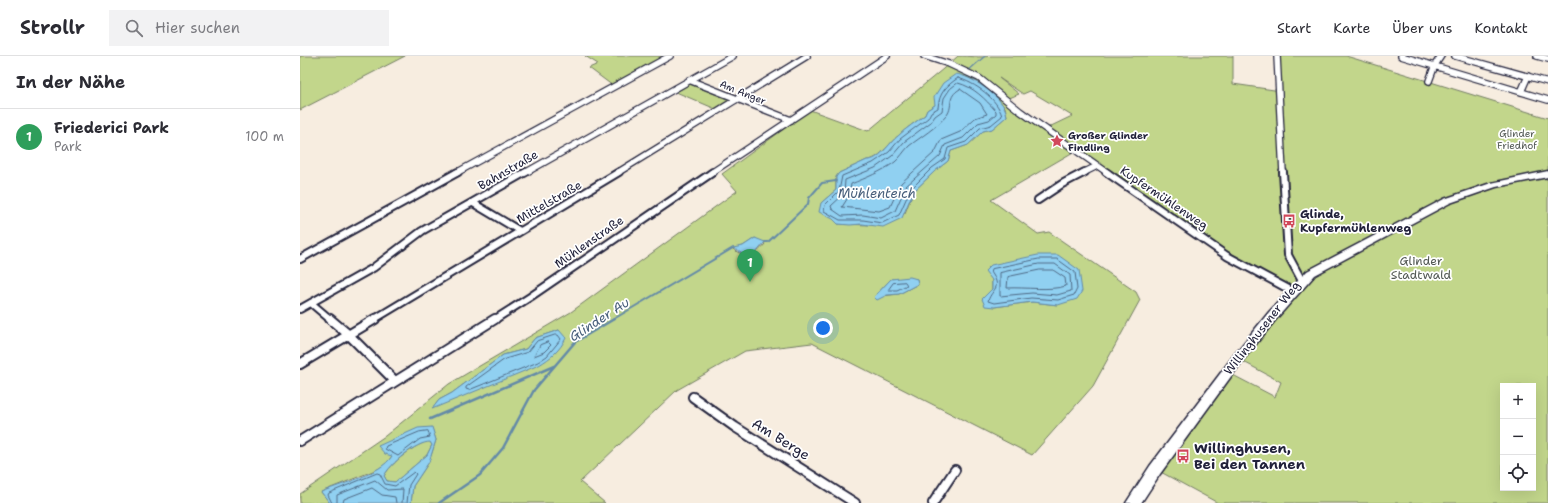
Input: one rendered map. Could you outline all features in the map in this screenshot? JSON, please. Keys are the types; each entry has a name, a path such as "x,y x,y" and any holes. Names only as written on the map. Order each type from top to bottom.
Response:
{"street":[{"path":"300,259 670,56"},
{"name":"Bahnstraße","path":"300,309 373,268 422,231 732,56"},
{"name":"Mittelstraße","path":"300,364 520,231 532,226 807,56"},
{"name":"Mühlenstraße","path":"300,441 530,296 887,56"},
{"name":"Kupfermühlenweg","path":"924,56 949,64 979,78 1097,166 1227,256 1294,292"},
{"name":"Willinghusener Weg","path":"1133,503 1155,470 1236,361 1302,281 1288,255 1277,56"},
{"path":"1401,56 1548,100"},
{"path":"1430,81 1435,65 1441,56"},
{"path":"1455,56 1548,82"},
{"path":"1537,56 1548,58"},
{"path":"1521,92 1528,76"},
{"name":"Am Anger","path":"689,80 791,120"},
{"path":"1038,200 1062,184 1097,166"},
{"path":"1302,281 1311,273 1447,201 1494,185 1548,174"},
{"path":"473,203 520,231"},
{"path":"311,303 349,335 395,382"},
{"name":"Am Berge","path":"693,397 735,427 855,503"},
{"path":"933,503 955,470"}],"green space":[{"path":"300,56 405,56 300,110"},
{"path":"585,56 668,56 613,86 589,68 598,64"},
{"name":"Glinder Stadtwald","path":"958,56 1233,56 1233,84 1281,91 1278,56 1346,56 1548,118 1548,174 1545,175 1548,178 1546,179 1548,181 1548,503 1218,503 1157,470 1231,374 1275,397 1281,382 1242,361 1297,292 1229,254 1047,128 1072,116 1030,91 1023,94 999,78 1019,94 1007,99 979,78 949,64"},
{"path":"949,64 978,79 1075,151 991,200 1038,234 1049,232 1136,292 1140,300 1093,386 1032,455 812,343 745,351 677,390 580,482 605,503 411,503 413,486 429,462 436,440 432,428 392,456 387,463 378,469 321,492 330,503 300,503 300,494 385,436 449,384 571,312 737,191 722,174 810,110 868,131","holes":["975,80 1005,107 1007,116 992,129 983,131 968,145 951,151 948,161 913,192 905,213 872,225 838,224 821,203 836,190 836,177 839,173 876,157 884,151 901,133 925,115 927,110","755,238 765,244 758,251 750,255 742,254 733,249 743,246","891,279 917,279 918,284 899,294 874,297","992,280 1058,305 1032,302 994,307 982,299 992,289","559,330 433,408 439,400 452,393 503,355 526,349 535,338"]},
{"path":"690,84 732,101 718,110 676,92"},
{"path":"430,441 432,445 427,455 395,482 387,481 384,476 398,460 411,450"}],"water":[{"name":"Mühlenteich","path":"956,74 969,78 990,91 1001,102 1005,108 1007,116 992,129 983,131 968,145 951,151 948,161 913,192 902,218 883,227 862,224 850,225 838,224 833,219 819,212 821,203 836,190 836,177 839,173 880,155 901,133 925,115 927,110 935,105 934,97 943,83"},
{"path":"755,238 765,242 755,254 746,256 733,248 743,246"},
{"path":"1038,255 1058,255 1079,270 1082,291 1077,299 1058,305 1032,302 994,307 985,306 982,299 992,289 992,280 985,271 991,265"},
{"path":"910,277 917,279 918,284 899,294 887,295 877,300 874,297 891,279"},
{"path":"559,330 566,338 564,342 551,357 539,365 432,409 439,400 452,393 503,355 526,349 535,338"},
{"path":"432,427 436,440 429,462 413,486 411,503 330,503 321,492 360,478 379,468 392,456 385,454 378,446 418,428","holes":["430,442 432,445 427,455 395,482 387,481 384,476 387,471 404,454 424,443"]}],"waterway":[{"name":"Glinder Au","path":"969,70 985,56"},
{"name":"Glinder Au","path":"765,242 768,242 808,204 809,198 822,183 836,181"},
{"name":"Glinder Au","path":"612,320 733,248"},
{"name":"Glinder Au","path":"439,503 480,475 503,448 534,390 575,342 614,319"},
{"path":"430,419 554,366"}],"place":[{"name":"Großer Glinder Findling","path":"1057,141"},
{"name":"Glinde, Kupfermühlenweg","path":"1289,221"},
{"name":"Friederici Park","path":"750,282"},
{"name":"Willinghusen, Bei den Tannen","path":"1183,456"}],"park label":[{"name":"Glinder Friedhof","path":"1517,138"}]}
